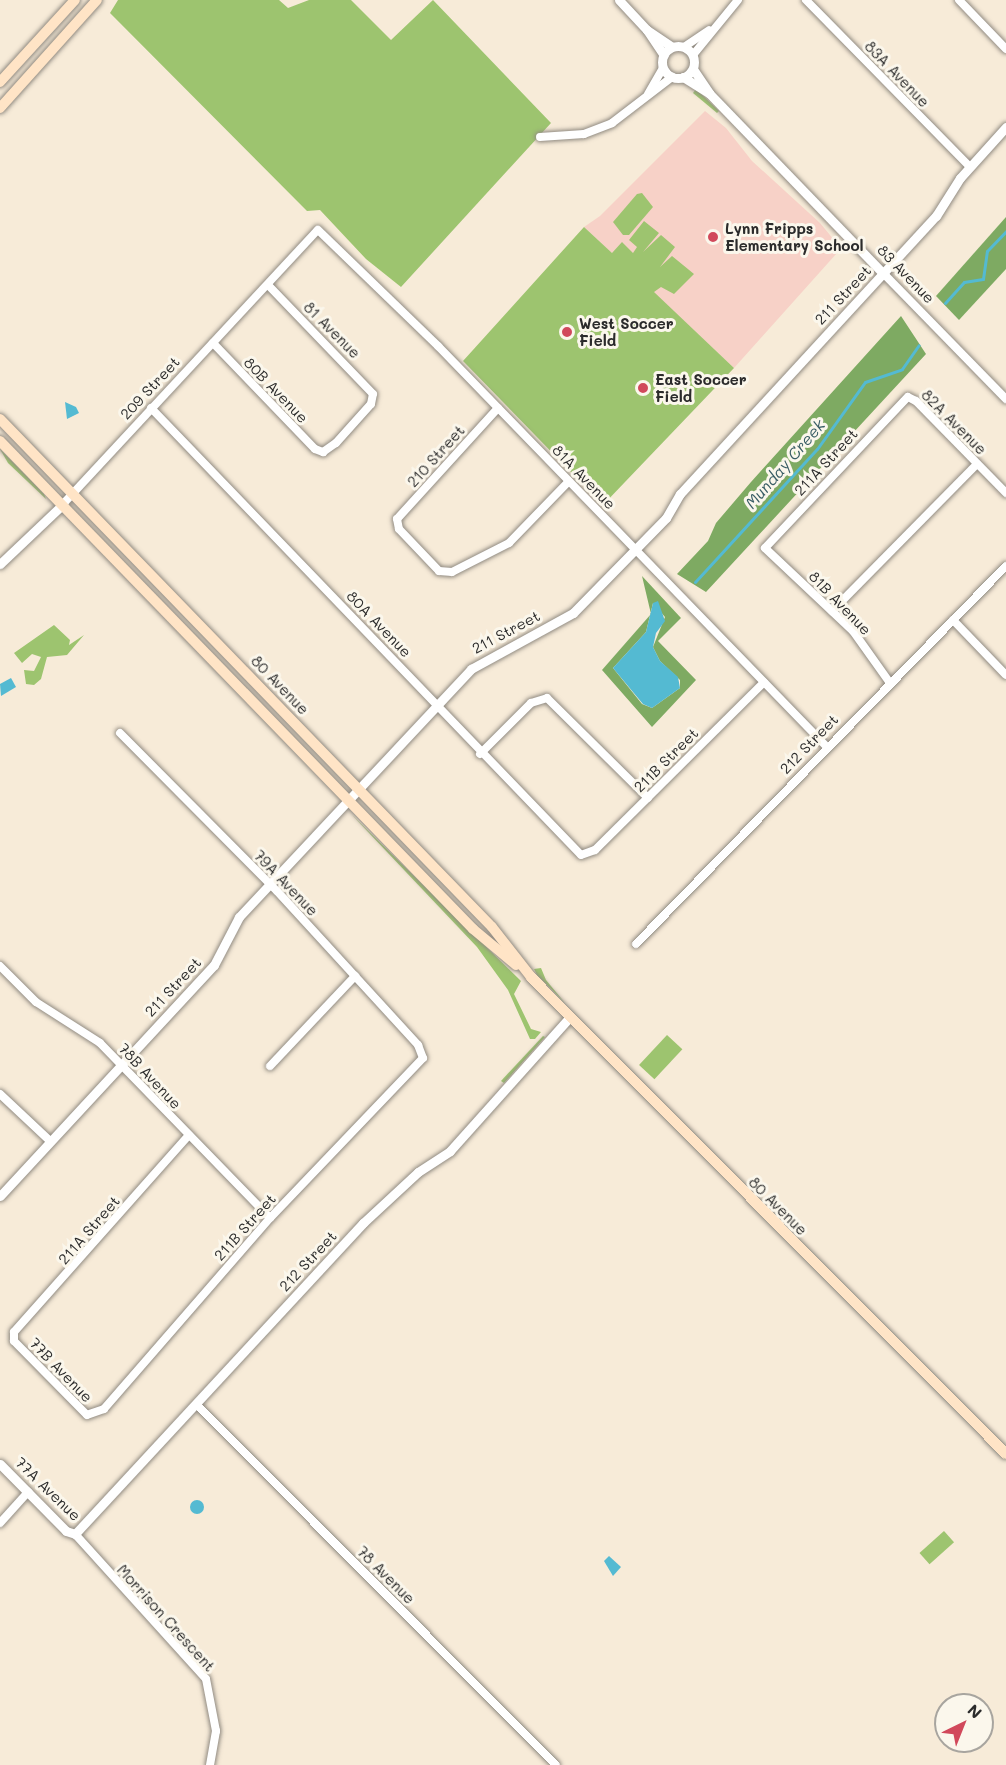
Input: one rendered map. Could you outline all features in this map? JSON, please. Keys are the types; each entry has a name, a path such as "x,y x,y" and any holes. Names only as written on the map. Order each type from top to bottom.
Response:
{"main road":[{"path":"0,82 75,0"},
{"path":"0,108 97,0"},
{"name":"80 Avenue","path":"0,419 492,927 531,977"},
{"name":"80 Avenue","path":"0,441 473,929 531,977 1006,1454"}],"street":[{"path":"619,0 647,30 664,55 663,68 648,94"},
{"path":"540,137 584,134 599,129 620,118 672,77 683,77 693,69 693,55 709,30 738,0"},
{"name":"83A Avenue","path":"806,0 969,166"},
{"path":"959,0 1006,49"},
{"path":"647,30 672,47 684,47 709,30"},
{"path":"664,55 672,47"},
{"path":"684,47 693,55"},
{"path":"663,68 672,77"},
{"name":"83 Avenue","path":"693,69 709,93 1006,399"},
{"name":"83 Avenue","path":"683,77 709,93"},
{"name":"211 Street","path":"0,1196 214,965 239,917 436,704 485,658 573,613 666,518 680,494 940,211 969,166 1006,127"},
{"name":"209 Street","path":"0,564 73,494 318,230"},
{"name":"81A Avenue","path":"318,230 498,408 827,747"},
{"name":"81 Avenue","path":"268,285 374,396 336,442 322,452"},
{"name":"80B Avenue","path":"213,344 309,443 322,452"},
{"name":"82A Avenue","path":"908,397 916,401 1006,493"},
{"name":"211A Street","path":"765,548 908,397"},
{"name":"80A Avenue","path":"151,408 436,704 480,754 576,852 587,855"},
{"name":"210 Street","path":"498,408 396,524 439,571 446,574 509,543 569,481"},
{"path":"832,611 977,464"},
{"name":"81B Avenue","path":"765,548 853,631 890,683"},
{"name":"212 Street","path":"636,944 1006,566"},
{"path":"953,620 1006,675"},
{"name":"211B Street","path":"587,855 648,798 764,682"},
{"path":"480,754 531,703 542,697 556,704 648,798"},
{"name":"79A Avenue","path":"120,733 270,884 418,1045 423,1058"},
{"name":"78B Avenue","path":"0,966 36,1002 87,1032 270,1218"},
{"path":"270,1066 355,976"},
{"name":"212 Street","path":"75,1534 363,1224 418,1172 450,1151 570,1017"},
{"name":"211B Street","path":"89,1416 104,1409 270,1218 423,1058"},
{"path":"0,1094 50,1141"},
{"name":"211A Street","path":"14,1341 14,1332 188,1137"},
{"name":"77B Avenue","path":"14,1341 75,1407 89,1416"},
{"name":"78 Avenue","path":"196,1405 556,1765"},
{"name":"77A Avenue","path":"0,1464 66,1531 75,1534"},
{"path":"0,1523 28,1492"},
{"name":"Morrison Crescent","path":"75,1534 206,1679 216,1731 210,1765"}],"shaded area":[{"name":"Lynn Fripps Elementary School","path":"705,111 726,128 752,161 820,223 834,240 837,253 734,368 584,227 600,216"}],"green space":[{"path":"118,0 279,0 288,8 309,0 351,0 391,40 433,0 551,123 401,287 366,259 320,210 307,211 110,13"},
{"path":"696,89 719,111 717,113 693,93"},
{"path":"642,193 653,207 629,235 623,235 613,222 637,194"},
{"path":"1006,217 1006,269 959,320 936,296"},
{"path":"644,221 659,233 643,252 661,235 675,247 660,267 672,256 694,274 674,294 661,287 654,292 734,368 603,505 463,361 584,227 612,253 622,242 633,253 637,247 629,240"},
{"path":"901,316 926,354 706,592 677,574 708,541 716,523 751,482"},
{"path":"0,449 44,494 46,499 8,463"},
{"path":"642,576 681,618 658,641 696,680 652,727 602,670 650,615 646,632 613,668 642,704 652,708 680,688 680,680 660,661 653,647 665,617 653,603 651,613"},
{"path":"54,625 70,640 69,645 84,635 67,655 47,657 41,679 34,685 26,684 24,670 34,671 41,657 32,654 22,663 14,653"},
{"path":"352,815 521,981 514,994 531,1029 541,1032 535,1039 530,1039 508,990 477,947"},
{"path":"541,968 546,980 565,1003 537,975 534,969"},
{"path":"667,1035 682,1049 654,1079 639,1065"},
{"path":"543,1036 545,1037 504,1083 501,1081"},
{"path":"944,1531 954,1542 930,1564 919,1553"}],"water":[{"path":"65,402 76,407 79,413 67,419"},
{"path":"658,601 665,621 656,633 653,647 660,661 678,677 680,688 652,708 643,704 613,668 646,632 653,603"},
{"path":"11,678 16,687 1,696 0,684"},
{"path":"197,1500 202,1502 204,1507 202,1512 197,1514 192,1512 190,1507 192,1502"},
{"path":"609,1556 621,1567 613,1576 604,1561"}],"waterway":[{"name":"Munday Creek","path":"945,303 964,282 983,279 987,251 1006,231"},
{"name":"Munday Creek","path":"695,582 817,449 865,382 902,369 919,345"}],"place":[{"name":"Lynn Fripps Elementary School","path":"713,237"},
{"name":"West Soccer Field","path":"567,332"},
{"name":"East Soccer Field","path":"643,388"}]}
